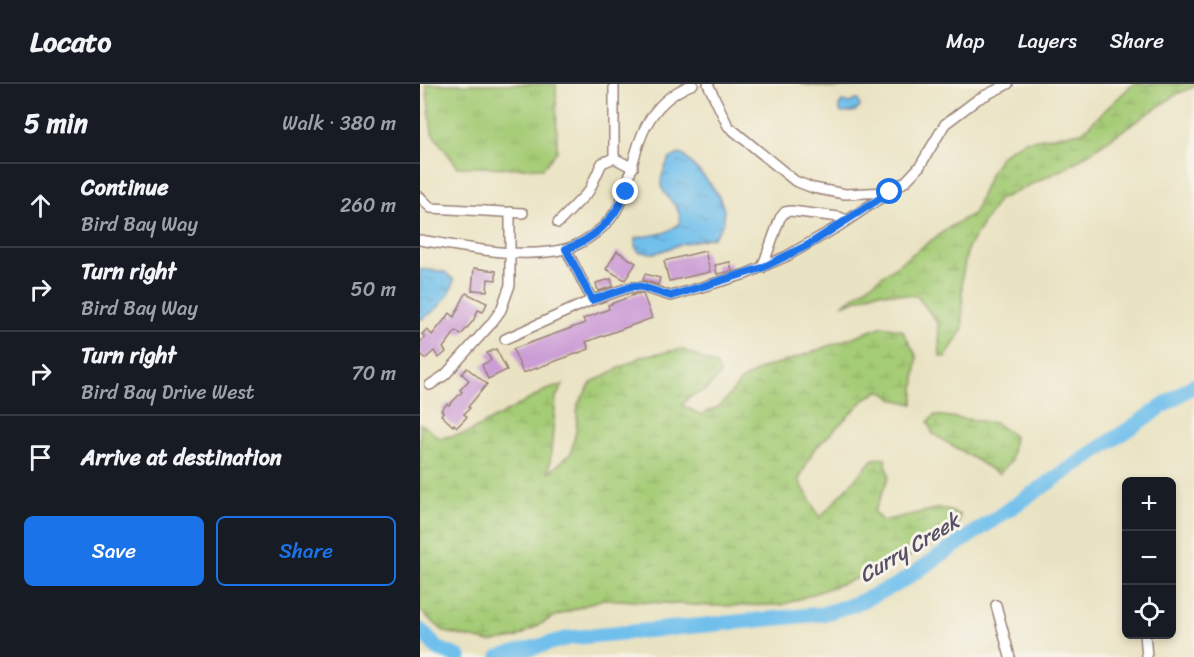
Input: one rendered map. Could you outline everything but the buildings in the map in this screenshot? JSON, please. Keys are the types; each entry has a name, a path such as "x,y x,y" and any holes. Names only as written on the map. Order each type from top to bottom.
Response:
{"street":[{"path":"614,84 614,158"},
{"path":"420,240 510,252 548,252 566,249 585,241 612,217 626,192 642,135 656,110 678,91 693,84"},
{"path":"708,84 728,126 795,181 813,188 845,194 890,192"},
{"path":"505,339 592,300 634,286 671,296 762,268 808,245 914,174 945,124 978,99 1008,84"},
{"path":"614,158 633,168"},
{"path":"558,223 589,191 602,163 614,158"},
{"path":"420,197 431,208 523,213"},
{"path":"762,268 780,218 785,213 791,211 840,217 847,220"},
{"path":"430,385 445,375 496,317 510,285 510,212"},
{"path":"566,249 592,300"},
{"path":"996,605 1010,657"},
{"path":"1145,639 1147,657"}],"green space":[{"path":"426,84 556,84 557,151 543,168 458,167 432,133"},
{"path":"800,84 894,84 833,88"},
{"path":"1133,84 1194,84 1194,87 1179,93 1068,167 998,200 968,247 962,277 963,328 946,357 940,356 938,323 917,296 877,292 842,305 950,227 974,213 989,176 1000,157 1010,149 1025,141 1082,132"},
{"path":"883,326 902,330 917,357 913,404 893,399 880,390 864,400 813,451 799,480 820,518 873,459 885,458 889,477 874,512 882,521 941,508 960,515 956,534 883,569 782,605 709,606 603,599 553,617 516,638 490,642 445,632 420,611 420,423 440,438 468,433 546,390 563,385 556,397 549,473 571,453 576,431 578,404 592,382 643,356 682,349 717,366 720,375 706,390 689,397 682,405 701,415 720,406 742,380 763,368"},
{"path":"935,415 995,423 1014,436 1011,461 999,474 933,434 928,422"}],"water":[{"path":"858,100 860,107 855,112 841,113 839,106 842,102 850,103"},
{"path":"679,154 701,173 717,194 724,216 721,227 713,237 681,244 656,253 639,252 635,246 636,238 660,234 680,222 678,210 664,192 661,183 669,159"},
{"path":"420,269 445,272 454,280 450,293 442,304 420,320"}],"waterway":[{"name":"Curry Creek","path":"499,657 569,638 822,614 855,604 898,584 1194,385"},
{"name":"Curry Creek","path":"420,630 437,648 459,657"}],"route":[{"path":"626,192 608,223 585,241 566,249 592,300 634,286 671,296 746,274 808,245 890,192"}]}
